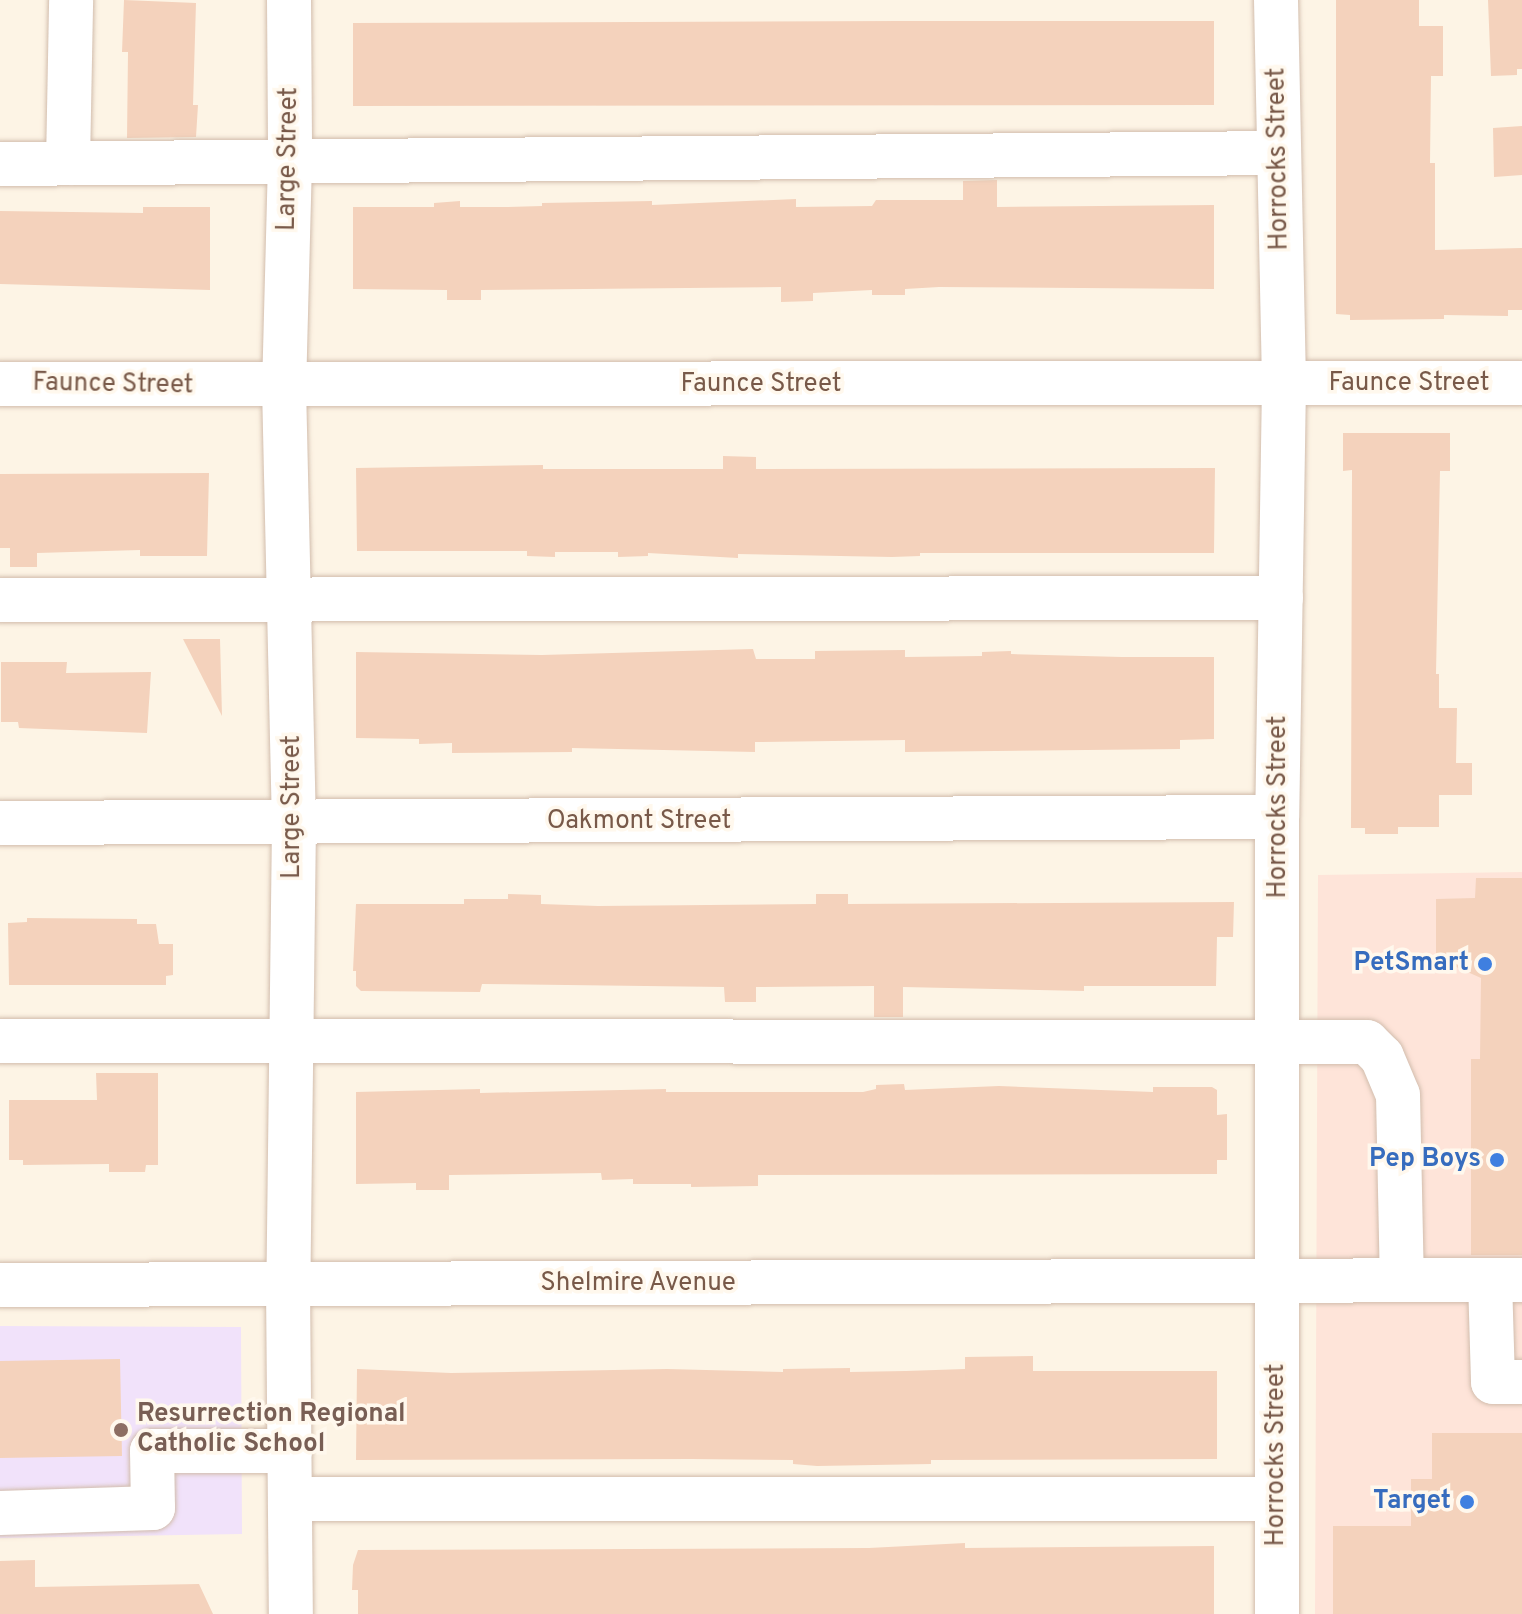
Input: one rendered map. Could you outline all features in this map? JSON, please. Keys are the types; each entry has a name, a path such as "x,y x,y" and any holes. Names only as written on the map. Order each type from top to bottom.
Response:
{"street":[{"path":"68,163 71,0"},
{"name":"Large Street","path":"289,0 290,161 284,386 294,824 288,1286 291,1614"},
{"name":"Horrocks Street","path":"1276,0 1284,384 1277,817 1280,1041 1277,1614"},
{"path":"0,164 1278,153"},
{"name":"Faunce Street","path":"0,384 1522,383"},
{"path":"0,600 1281,598"},
{"name":"Oakmont Street","path":"0,823 1277,817"},
{"path":"0,1041 1367,1042 1382,1057 1398,1095 1402,1279"},
{"path":"1506,1280 1493,1382 1522,1382"},
{"name":"Shelmire Avenue","path":"0,1285 1506,1280"},
{"path":"0,1513 153,1508 152,1451 290,1451"},
{"path":"290,1499 1277,1499"}],"shaded area":[{"path":"1522,872 1522,1614 1315,1614 1318,875"},
{"name":"Resurrection Regional Catholic School","path":"0,1326 241,1327 242,1534 0,1538"}],"building":[{"path":"124,0 196,3 193,105 198,105 196,137 127,138 128,52 122,52"},
{"path":"1336,0 1419,0 1419,26 1443,26 1443,76 1431,76 1430,163 1435,163 1435,250 1522,248 1522,310 1508,310 1508,316 1444,315 1444,319 1350,320 1350,315 1336,314"},
{"path":"1488,0 1522,0 1522,69 1517,69 1517,75 1491,76"},
{"path":"1214,21 1214,105 353,106 353,23"},
{"path":"1522,126 1522,175 1494,177 1493,128"},
{"path":"997,180 997,207 1214,205 1214,289 939,287 905,289 905,295 872,295 872,290 813,293 813,301 781,302 781,287 481,290 481,300 447,300 447,290 353,289 353,207 434,207 434,203 460,201 460,207 507,207 542,206 542,203 652,201 652,205 796,199 796,207 872,206 876,200 963,200 963,181"},
{"path":"143,207 210,207 210,290 0,284 0,211 143,213"},
{"path":"1343,433 1450,433 1450,471 1440,471 1436,674 1439,674 1439,708 1457,708 1456,763 1472,763 1472,795 1439,795 1439,827 1398,827 1398,834 1365,834 1365,828 1351,828 1352,470 1343,471"},
{"path":"723,456 756,457 756,469 1215,468 1214,553 920,553 920,556 892,557 738,554 738,558 648,553 648,556 618,557 618,552 555,552 555,557 527,556 527,551 357,551 356,468 543,465 543,469 723,469"},
{"path":"209,473 207,556 140,556 140,550 37,553 37,567 10,567 10,548 0,548 0,474"},
{"path":"183,639 220,639 222,716"},
{"path":"753,649 756,659 815,659 815,651 905,650 905,657 982,656 982,652 1011,651 1011,654 1214,657 1214,739 1180,740 1180,749 905,752 905,740 755,742 755,752 572,748 572,752 452,753 452,743 419,744 419,739 356,738 356,652 542,655"},
{"path":"1,662 67,662 66,673 151,672 147,733 19,728 18,722 1,722"},
{"path":"1476,878 1522,878 1522,1255 1471,1255 1471,1059 1480,1059 1481,978 1436,958 1436,899 1475,898"},
{"path":"508,894 541,895 541,904 598,906 816,904 816,894 848,894 848,904 1234,902 1233,937 1217,937 1216,986 1084,986 1084,991 903,987 903,1017 874,1017 874,986 756,987 756,1002 725,1002 724,987 482,984 480,992 361,991 356,986 356,971 353,971 356,904 464,904 464,899 508,899"},
{"path":"27,918 137,919 137,924 156,924 159,944 173,944 173,975 166,976 166,985 9,985 8,923 27,922"},
{"path":"96,1073 158,1073 158,1165 146,1165 145,1172 109,1172 109,1164 23,1165 23,1160 9,1160 9,1100 97,1100"},
{"path":"904,1084 905,1090 999,1086 1153,1092 1153,1087 1212,1087 1217,1090 1217,1115 1227,1114 1227,1160 1217,1160 1217,1174 758,1175 758,1186 691,1187 691,1184 633,1184 633,1179 602,1180 601,1173 449,1175 449,1190 416,1190 416,1183 356,1184 356,1092 666,1089 666,1092 863,1092 876,1089 876,1085"},
{"path":"1033,1356 1033,1371 1217,1371 1217,1459 931,1460 931,1464 817,1466 793,1464 793,1460 356,1460 357,1369 451,1373 667,1369 783,1372 783,1369 850,1368 850,1372 906,1371 965,1369 965,1357"},
{"name":"Resurrection Regional Catholic School","path":"120,1359 122,1456 0,1458 0,1361"},
{"name":"Target","path":"1432,1433 1522,1433 1522,1614 1333,1614 1333,1526 1411,1526 1411,1479 1432,1479"},
{"path":"965,1543 965,1548 1214,1546 1214,1614 358,1614 358,1590 352,1590 353,1565 358,1550 869,1548"},
{"path":"35,1560 35,1587 199,1584 213,1614 0,1614 0,1561"}],"place":[{"name":"PetSmart","path":"1485,964"},
{"name":"Pep Boys","path":"1497,1160"},
{"name":"Resurrection Regional Catholic School","path":"121,1430"},
{"name":"Target","path":"1467,1502"}]}
